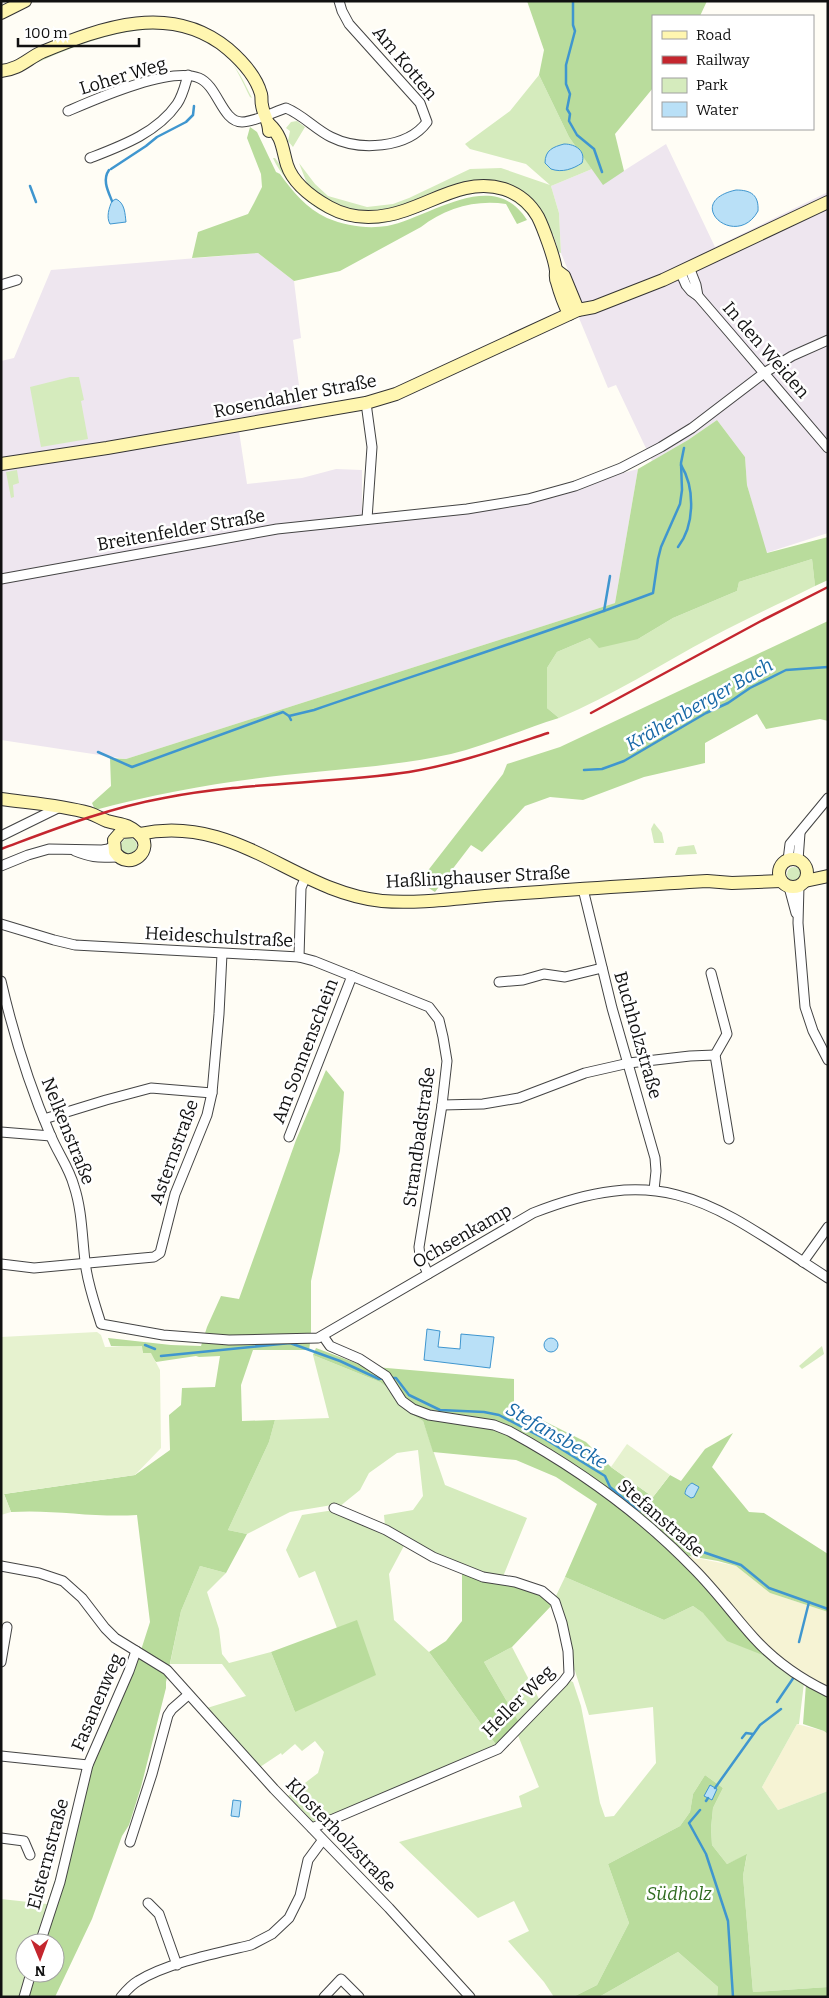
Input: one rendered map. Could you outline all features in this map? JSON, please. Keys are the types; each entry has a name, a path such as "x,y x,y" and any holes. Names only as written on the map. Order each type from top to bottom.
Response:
{"main road":[{"path":"1,13 25,1"},
{"path":"1,62 24,56 32,56 93,32 115,26 154,22 189,27 205,33 232,52 243,65 243,73 254,98 276,131 286,154 286,163 297,181 307,192 329,207 352,216 366,217 389,215 469,187 494,186 506,190 522,198 537,216 556,270 564,276 573,312"},
{"path":"1,70 19,66 32,56"},
{"name":"Rosendahler Straße","path":"1,464 107,448 366,403 408,389 492,348 573,312 590,300 663,273 684,269 828,202"},
{"path":"1,799 89,813 109,821 123,823 139,837 143,851 136,859 129,861 116,846 109,821"},
{"path":"116,846 126,830 139,837"},
{"name":"Haßlinghauser Straße","path":"139,837 175,831 201,833 226,839 343,892 384,901 707,881 732,876 793,879 828,876"},
{"path":"793,860 805,865 793,879 783,863 793,860"},
{"name":"Haßlinghauser Straße","path":"793,879 828,870"}],"street":[{"name":"Am Kotten","path":"250,121 286,108 296,112 331,136 350,144 365,145 378,145 404,139 422,129 427,122 427,118 420,103 349,24 339,1"},
{"name":"Loher Weg","path":"68,110 166,76 188,75 206,83 217,95 227,114 232,119 238,122 250,121"},
{"name":"Loher Weg","path":"90,158 134,139 165,117 182,95 188,75"},
{"name":"In den Weiden","path":"684,269 696,285 698,296 828,448"},
{"path":"1,286 17,280"},
{"name":"Breitenfelder Straße","path":"1,578 277,529 467,509 528,499 575,486 621,468 661,447 692,428 764,373 792,356 828,340"},
{"path":"366,403 372,447 368,519"},
{"path":"793,860 800,833 828,798"},
{"path":"1,836 60,808"},
{"path":"1,866 28,855 49,850 68,848 102,850 116,846"},
{"path":"299,957 301,888 306,876"},
{"path":"793,879 805,1007 813,1031 828,1060"},
{"name":"Buchholzstraße","path":"583,889 602,968 655,1158 654,1190"},
{"name":"Heideschulstraße","path":"1,924 75,945 299,957 314,961 429,1007"},
{"name":"Asternstraße","path":"1,1264 30,1268 154,1258 160,1253 175,1194 207,1115 212,1093 218,1031 222,954"},
{"path":"499,982 523,980 544,974 564,977 602,968"},
{"path":"711,973 727,1034 715,1055 729,1139"},
{"name":"Am Sonnenschein","path":"289,1138 352,976"},
{"name":"Nelkenstraße","path":"1,981 17,1041 44,1119 69,1170 74,1185 81,1218 85,1263 101,1324"},
{"name":"Strandbadstraße","path":"428,1274 420,1256 420,1247 447,1061 438,1020 429,1007"},
{"path":"442,1105 483,1104 520,1098 585,1073 629,1063 715,1055"},
{"path":"44,1119 151,1088 212,1093"},
{"path":"1,1132 51,1136"},
{"name":"Ochsenkamp","path":"101,1324 163,1335 229,1340 293,1338 310,1340 323,1336 359,1313 534,1213 562,1202 622,1189 654,1190 691,1198 715,1208 742,1222 828,1278"},
{"path":"803,1262 828,1227"},
{"name":"Stefanstraße","path":"323,1336 330,1346 360,1359 388,1379 402,1400 412,1410 429,1415 494,1426 509,1431 590,1480 665,1540 695,1569 755,1639 767,1650 806,1681 828,1692"},
{"name":"Heller Weg","path":"312,1828 498,1749 564,1682 569,1674 568,1651 562,1623 555,1602 542,1591 515,1582 483,1577 433,1557 386,1530 334,1508"},
{"name":"Klosterholzstraße","path":"1,1566 40,1573 62,1581 82,1598 109,1632 167,1670 322,1841 389,1908 470,1997"},
{"path":"1,1662 7,1627"},
{"name":"Fasanenweg","path":"1,1756 87,1769 129,1671 139,1653"},
{"path":"130,1842 152,1774 168,1715 188,1695"},
{"name":"Elsternstraße","path":"43,1933 60,1882 87,1769"},
{"path":"1,1838 24,1841 30,1855"},
{"path":"121,1997 139,1980 177,1965 262,1941 281,1927 297,1904 308,1860 322,1841"},
{"path":"148,1903 159,1914 177,1965"},
{"path":"324,1997 341,1979 359,1997"},
{"path":"24,1997 28,1983"}],"shaded area":[{"path":"666,144 715,247 828,192 828,533 766,553 747,485 745,457 717,420 652,461 616,385 608,388 579,318 579,297 561,253 559,213 551,186 592,169 603,184"},
{"path":"258,253 294,281 301,338 293,340 302,408 237,418 247,484 302,478 336,469 362,470 362,513 494,507 638,469 615,603 126,759 1,740 1,361 14,358 51,270"},
{"path":"682,1555 736,1566 770,1593 828,1612 828,1689 797,1674 760,1641"},
{"path":"797,1724 824,1731 828,1734 828,1791 778,1810 762,1787"}],"green space":[{"path":"527,1 707,1 700,15 652,15 652,89 615,134 624,171 603,185 569,137 539,75 544,50"},
{"path":"149,27 169,28 186,32 201,37 213,44 229,59 209,42 184,32 157,29 101,38 47,58 24,69 23,67 84,41 116,32"},
{"path":"232,63 243,80 252,98 250,97"},
{"path":"539,75 569,137 592,169 551,186 559,213 561,253 557,252 554,247 557,246 553,234 550,234 503,183 372,212 343,208 325,200 308,186 299,163 315,184 328,196 367,207 393,204 470,169 501,168 550,185 526,164 470,149 465,144 510,111"},
{"path":"297,121 305,127 293,147 288,141 290,131 286,128 291,122"},
{"path":"250,127 257,132 276,172 280,174 306,204 319,214 334,221 364,227 387,226 441,206 479,196 497,197 513,204 527,220 517,224 506,204 484,203 462,206 430,220 421,227 340,271 294,281 258,253 192,258 198,232 248,214 262,187 261,174 247,138"},
{"path":"273,158 283,169 346,219 470,192 495,192 517,201 529,213 528,215 512,200 495,194 477,193 459,197 402,219 367,224 350,222 318,209 298,193 286,179"},
{"path":"70,377 79,377 84,400 81,401 88,439 41,447 30,387"},
{"path":"717,420 745,457 747,485 767,553 828,537 828,580 815,586 812,559 739,582 737,591 673,618 638,639 599,648 590,638 557,652 547,668 547,708 559,718 478,746 451,754 410,762 213,785 142,798 95,810 92,803 111,786 110,758 126,759 615,603 638,469 688,440"},
{"path":"17,470 19,483 13,485 14,497 11,498 6,472"},
{"path":"812,559 815,586 725,630 579,709 559,718 547,708 547,668 557,652 590,638 638,639 673,618 737,591 739,582"},
{"path":"828,621 828,721 820,719 766,729 757,714 705,743 705,763 644,777 583,800 550,797 525,806 482,852 471,845 435,892 419,882 503,774 507,764 560,747"},
{"path":"654,823 662,833 664,843 654,843 651,829"},
{"path":"129,838 137,846 129,854 121,846"},
{"path":"694,845 697,854 675,855 678,847"},
{"path":"791,867 797,867 801,874 797,881 791,881 787,877 787,871"},
{"path":"326,1070 344,1092 340,1151 311,1281 311,1337 309,1350 253,1350 241,1385 242,1421 275,1420 269,1442 228,1530 247,1534 226,1573 200,1566 181,1611 166,1688 141,1787 129,1825 122,1836 92,1919 65,1976 65,1933 39,1933 96,1758 134,1672 150,1622 137,1515 11,1512 4,1494 135,1475 170,1450 169,1415 181,1405 182,1388 215,1387 220,1356 196,1356 156,1362 152,1357 143,1353 141,1347 111,1346 108,1338 171,1345 201,1346 221,1296 239,1299 296,1140"},
{"path":"97,1332 101,1335 105,1347 142,1346 143,1353 151,1353 160,1370 161,1448 135,1475 4,1494 11,1512 1,1515 1,1337"},
{"path":"822,1346 824,1354 802,1369 799,1366"},
{"path":"316,1348 364,1366 514,1379 514,1406 586,1442 611,1467 653,1497 670,1475 681,1481 705,1449 733,1433 712,1467 749,1512 764,1513 828,1554 828,1612 770,1593 736,1566 683,1555 768,1657 727,1641 703,1613 693,1606 664,1620 565,1577 597,1504 556,1477 516,1460 433,1452 423,1421 403,1409 388,1388 380,1382 313,1355"},
{"path":"313,1355 380,1382 388,1388 403,1409 423,1421 445,1485 527,1518 502,1579 441,1557 385,1526 384,1515 413,1510 423,1496 418,1450 397,1453 369,1473 360,1490 339,1507 332,1505 290,1512 247,1534 228,1530 269,1442 275,1420 329,1418"},
{"path":"627,1444 670,1475 653,1497 611,1467"},
{"path":"334,1510 406,1542 389,1574 394,1620 429,1652 497,1746 313,1824 288,1796 318,1773 324,1752 315,1741 302,1751 295,1744 282,1755 281,1753 260,1767 207,1708 246,1696 222,1664 170,1664 181,1611 200,1566 226,1573 207,1592 219,1629 222,1654 229,1663 271,1652 295,1712 357,1621 337,1628 315,1571 299,1578 286,1550 302,1515"},
{"path":"462,1571 540,1592 552,1605 512,1647 484,1662 520,1724 497,1746 429,1652 446,1641 462,1621"},
{"path":"565,1577 664,1620 693,1606 804,1683 799,1724 797,1724 762,1787 778,1810 828,1791 828,1987 753,1992 743,1876 747,1855 727,1864 712,1845 713,1808 723,1788 705,1775 693,1794 690,1812 680,1826 608,1864 629,1923 597,1985 573,1997 554,1997 544,1982 508,1941 529,1931 514,1901 478,1918 399,1842 522,1807 519,1796 539,1787 517,1733 568,1680 573,1682 581,1706 600,1803 605,1817 614,1816 656,1763 653,1707 589,1715 572,1667 554,1600"},
{"path":"357,1620 376,1675 295,1712 271,1652"},
{"path":"512,1647 540,1701 520,1724 484,1662"},
{"path":"806,1684 828,1694 828,1734 803,1724"},
{"name":"Südholz","path":"705,1775 723,1788 713,1808 712,1845 727,1864 747,1854 743,1876 753,1992 828,1987 828,1997 717,1997 718,1987 678,1952 599,1997 573,1997 597,1985 629,1923 608,1864 680,1826 690,1812 693,1794"},
{"path":"1,1899 47,1904 39,1933 15,1933 15,1983 24,1983 20,1997 1,1997"},
{"path":"678,1952 718,1987 717,1997 599,1997"},
{"path":"24,1983 62,1983 55,1997 20,1997"}],"water":[{"path":"564,144 572,145 579,149 583,155 582,163 567,170 551,169 545,163 546,155 553,148"},
{"path":"736,190 753,194 757,201 758,211 748,222 738,226 727,225 718,220 713,212 713,204 720,196"},
{"path":"116,199 123,206 126,222 110,224 108,218 109,210 112,201"},
{"path":"427,1329 440,1331 438,1347 460,1349 461,1334 494,1337 490,1368 424,1360"},
{"path":"551,1338 556,1340 558,1345 556,1350 551,1352 546,1350 544,1345 546,1340"},
{"path":"692,1483 699,1487 694,1497 691,1498 685,1494 687,1488"},
{"path":"710,1785 717,1789 712,1800 704,1796"},
{"path":"233,1800 241,1801 239,1817 231,1816"}],"waterway":[{"path":"573,1 573,25 575,31 566,65 566,84 570,94 567,109 570,114 569,121 577,135 594,149 602,172"},
{"path":"111,169 157,137 186,122 193,115 194,106"},
{"path":"109,170 106,182 112,201"},
{"path":"30,186 36,202"},
{"path":"289,716 314,710 484,653 653,593 661,547 680,504 682,490 681,463 684,448"},
{"path":"678,547 688,528 691,506 689,484 681,465"},
{"path":"604,611 610,576"},
{"name":"Krähenberger Bach","path":"584,770 602,769 624,761 706,713 728,703 750,688 786,670 828,667"},
{"name":"Krähenberger Bach","path":"98,752 132,767 283,712 291,720"},
{"name":"Stefansbecke","path":"161,1356 290,1343 340,1361 379,1379 385,1378"},
{"name":"Stefansbecke","path":"145,1345 155,1349"},
{"name":"Stefansbecke","path":"391,1378 396,1378 409,1395 440,1410 484,1412 499,1415 545,1439 605,1476 610,1487 635,1508 649,1513 675,1528 700,1551 741,1565 769,1588 828,1609"},
{"path":"799,1642 809,1602"},
{"path":"777,1702 794,1677"},
{"path":"715,1788 760,1725 781,1709"},
{"path":"742,1738 746,1733 753,1734"},
{"path":"700,1810 689,1823 706,1854 728,1921 733,1997"}],"railway":[{"path":"591,713 828,587"},
{"path":"1,849 82,820 143,802 225,789 379,776 427,769 548,733"}]}
